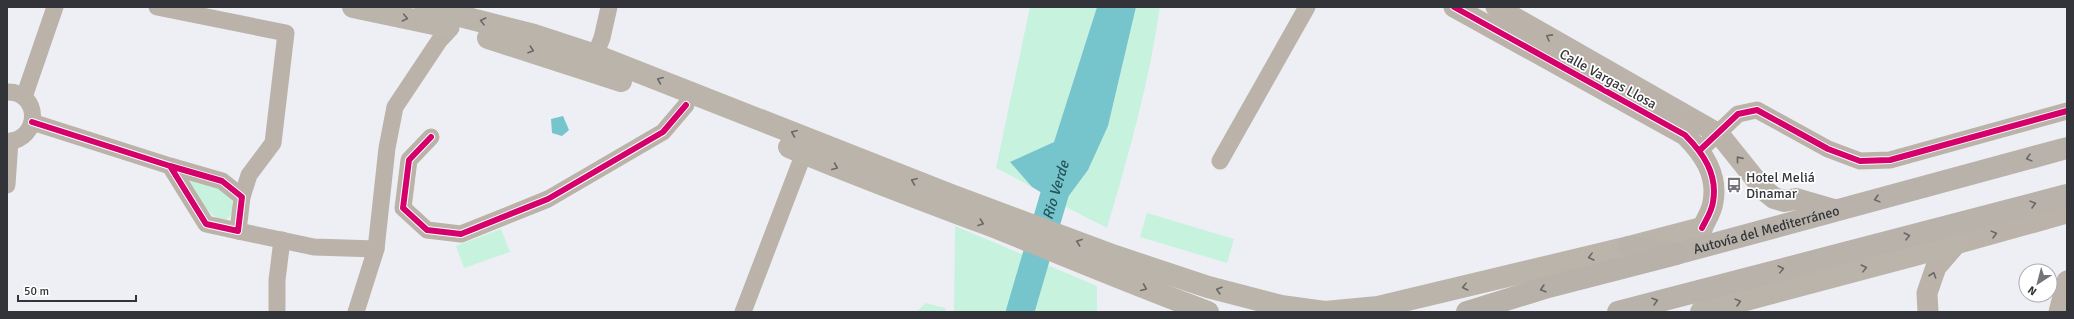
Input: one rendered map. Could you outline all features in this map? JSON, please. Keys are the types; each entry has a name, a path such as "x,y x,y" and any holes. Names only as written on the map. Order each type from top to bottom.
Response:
{"highway":[{"name":"Autovía del Mediterráneo","path":"1466,312 1548,288 2067,148"},
{"path":"1764,190 1774,198 1784,201 1796,199 1834,210"},
{"path":"1618,312 2067,195"},
{"path":"1629,247 1682,252 1702,228"}],"main road":[{"path":"353,7 451,28 513,44 602,73 686,105 874,183 948,202"},
{"path":"432,8 534,35 595,55 948,202 1112,265 1208,312"},
{"path":"1112,265 1208,287 1256,301 1325,312 1378,308 1409,302 1702,228"},
{"path":"1700,312 1956,244"}],"street":[{"path":"24,97 56,7"},
{"path":"157,7 286,34 273,143 249,175 242,197 238,231"},
{"path":"595,55 602,38 609,7"},
{"path":"1220,161 1307,7"},
{"name":"Calle Vargas Llosa","path":"1496,7 1652,106 1700,150 1712,174 1713,201 1702,228"},
{"name":"Calle Vargas Llosa","path":"1460,9 1652,106 1719,134 1764,190"},
{"path":"356,312 376,249 387,148 395,107 440,41 451,28"},
{"path":"7,92 17,93 24,97 32,111 32,122 27,133 21,138 8,141 7,185"},
{"path":"431,137 409,160 403,208 427,230 460,234 548,199 664,132 686,105"},
{"path":"1700,150 1719,134 1738,114 1757,110 1828,149 1860,161 1890,160 2067,111"},
{"path":"32,122 222,181 242,197"},
{"path":"743,312 804,154"},
{"path":"170,166 206,224 314,247 376,249"},
{"path":"1928,312 1927,292 1936,267 1956,244 2067,213"},
{"path":"277,312 277,280 282,240"},
{"path":"2059,312 2065,286"}],"green space":[{"path":"1030,7 1097,7 1054,142 1010,162 1032,187 996,168"},
{"path":"1136,7 1160,7 1138,118 1107,228 1062,205 1088,170 1108,126"},
{"path":"185,179 206,183 221,189 226,193 231,199 233,206 233,211 230,216 224,221 211,214"},
{"path":"1147,213 1234,239 1227,263 1140,237"},
{"path":"955,226 1097,286 1097,312 954,312"},
{"path":"501,229 510,252 464,268 456,246"},
{"path":"926,303 945,308 946,312 916,312"}],"water":[{"path":"1097,7 1136,7 1108,126 1088,170 1062,205 1032,187 1010,162 1054,142"},
{"path":"563,116 569,130 562,136 552,133 551,119"}],"waterway":[{"name":"Rio Verde","path":"1020,312 1064,162"}],"cycle path":[{"path":"1454,7 1685,135 1698,149 1708,165 1713,182 1714,192 1712,205 1709,215 1702,228"},
{"path":"431,137 409,160 403,208 427,230 461,234 548,199 663,132 686,105"},
{"path":"1700,150 1738,114 1757,110 1828,149 1860,161 1890,160 2067,111"},
{"path":"32,122 170,166 206,224 238,231 242,197 222,181 170,166"}],"place":[{"name":"Hotel Meliá Dinamar","path":"1734,185"}]}
